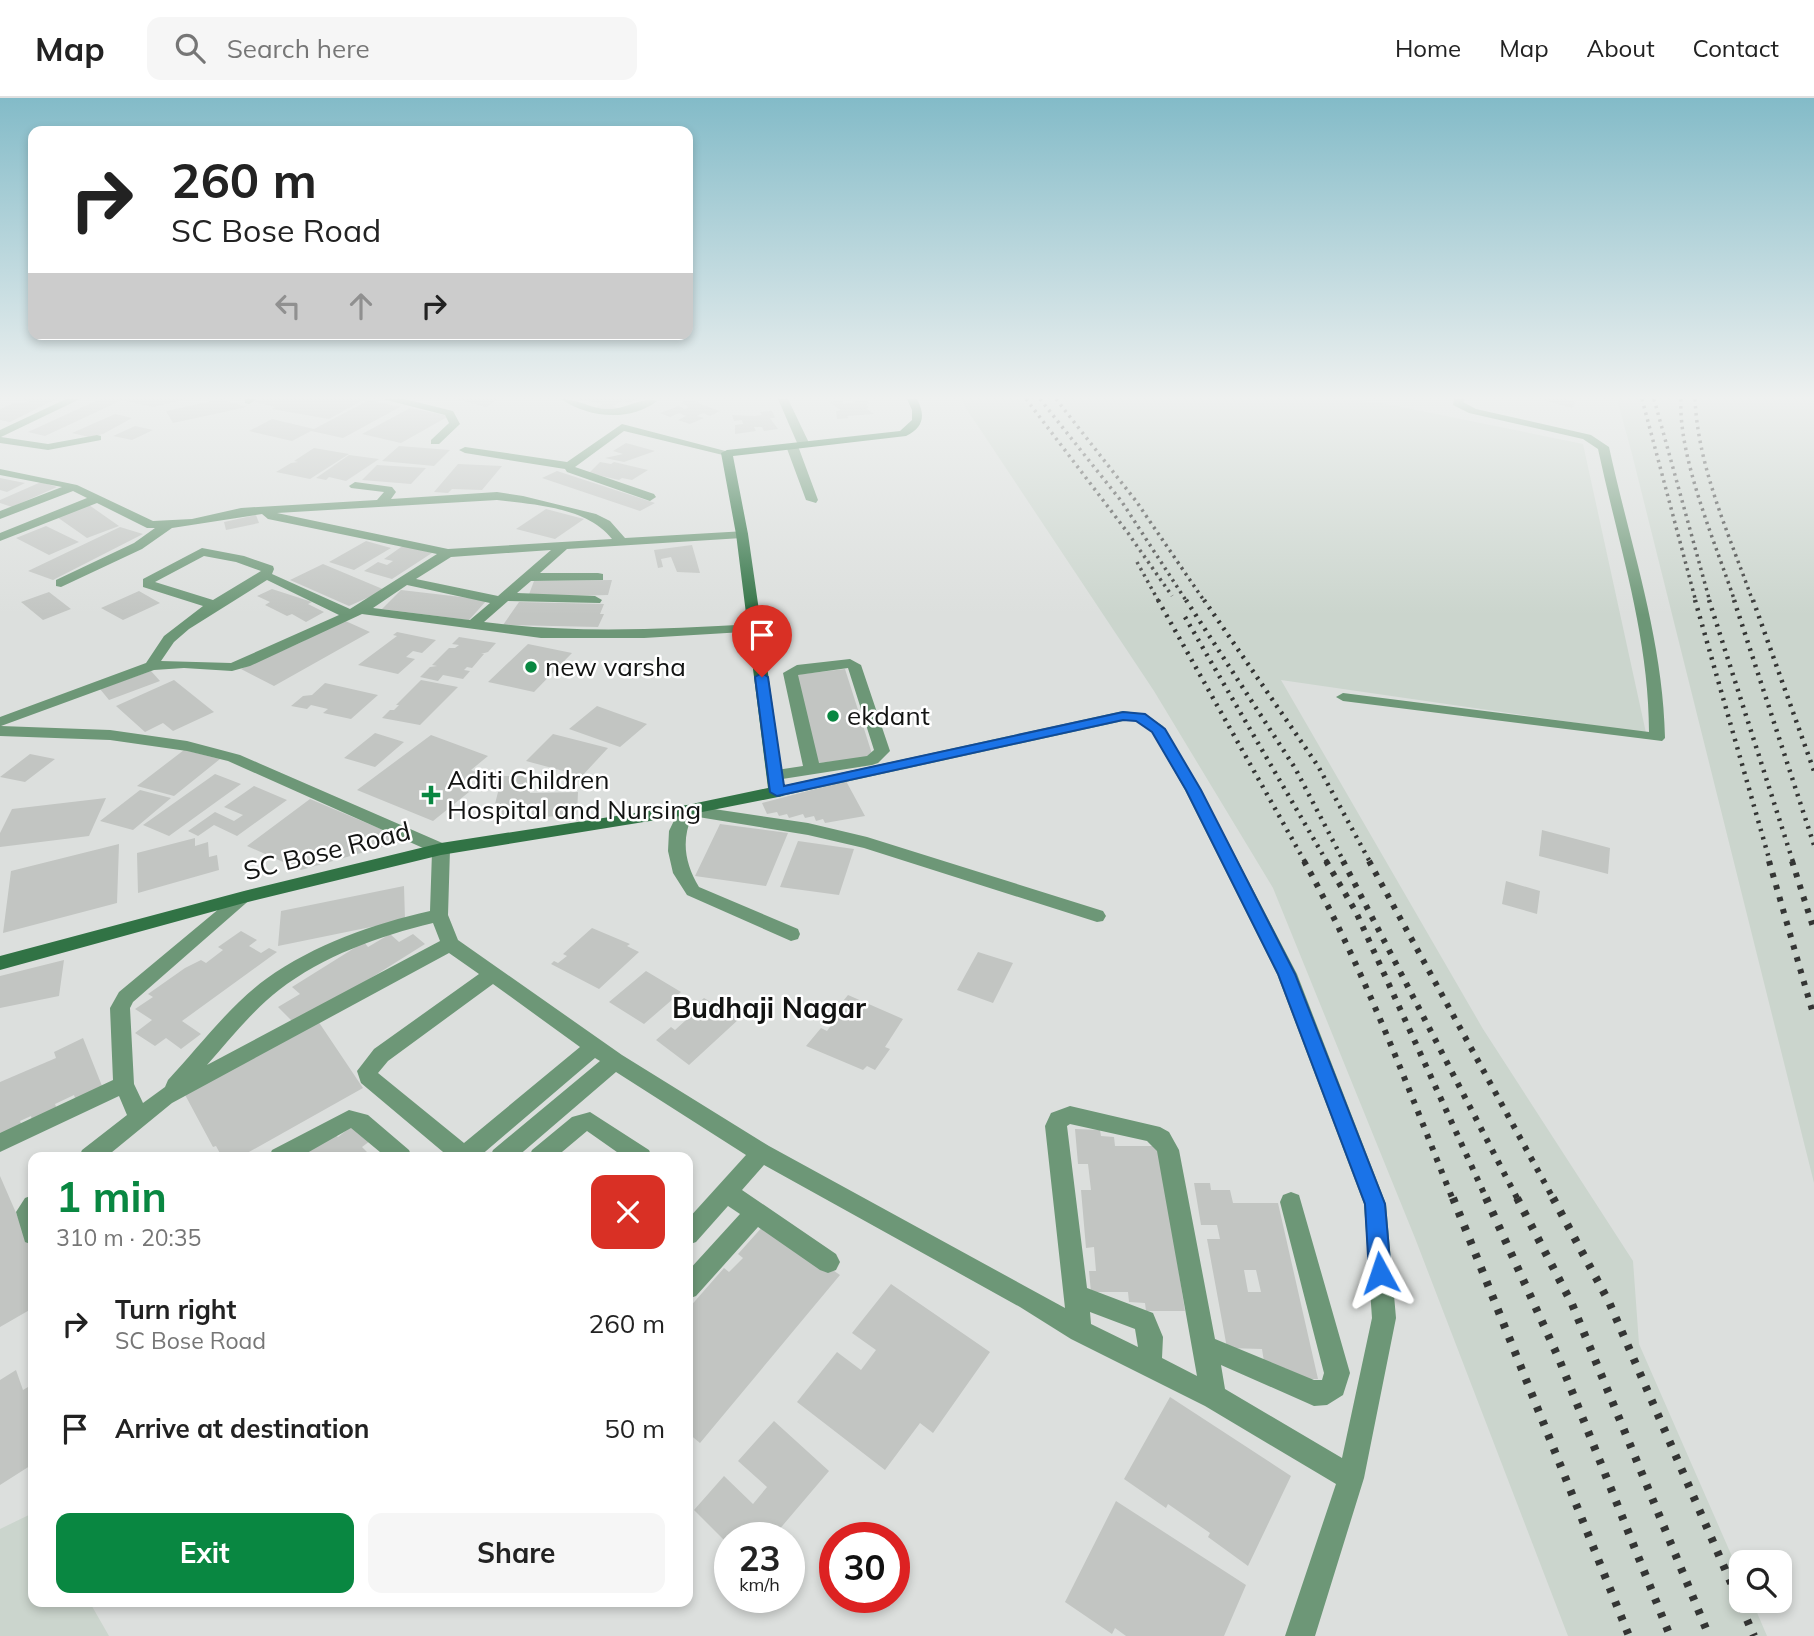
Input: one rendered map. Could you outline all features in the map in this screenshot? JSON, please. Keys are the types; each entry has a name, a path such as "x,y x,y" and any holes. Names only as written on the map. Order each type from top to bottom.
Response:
{"street":[{"path":"573,471 650,497"},
{"path":"730,471 742,534 776,783"},
{"path":"805,471 812,500"},
{"path":"1343,697 1657,738 1656,705 1645,624 1609,471"},
{"path":"0,472 73,487 151,525 168,525 258,511 497,496 527,500 606,523 622,542"},
{"path":"355,486 388,489 390,492 382,502"},
{"path":"0,515 73,487"},
{"path":"0,537 99,498"},
{"path":"258,511 280,519 448,553 742,534"},
{"path":"61,583 138,547 168,525"},
{"path":"472,626 564,546"},
{"path":"152,666 154,657 182,627 216,606 265,575 268,569 239,559 202,552 150,579 148,584 216,606"},
{"path":"0,722 152,666 184,664 232,667 283,647 354,612 448,553"},
{"path":"528,577 597,578"},
{"path":"272,578 354,612 472,626 575,635 755,628"},
{"path":"405,581 503,599 595,600"},
{"path":"776,783 812,769 872,760 882,751 854,665 850,663 796,669 790,673 812,769"},
{"path":"776,783 1123,716 1140,717 1158,729 1193,790 1287,974 1375,1204 1384,1318 1351,1478 1300,1636"},
{"path":"0,730 110,735 187,746 234,758 441,849 439,915 450,944 615,1060 761,1153 1029,1299 1080,1331 1214,1397 1351,1478"},
{"name":"SC Bose Road","path":"0,963 244,897 441,849 687,810 776,783"},
{"path":"791,934 693,891 682,873 677,851 677,831 687,810 808,829 866,843 1097,916"},
{"path":"139,1119 124,1084 120,1008 126,997 244,897"},
{"path":"96,1152 165,1097 244,1011 272,985 304,965 377,930 439,915"},
{"path":"165,1097 450,944"},
{"path":"458,1152 368,1077 367,1071 381,1055 494,974"},
{"path":"470,1152 595,1046"},
{"path":"507,1152 615,1060"},
{"path":"0,1143 124,1084"},
{"path":"1080,1331 1056,1126 1059,1119 1070,1115 1152,1133 1161,1138 1168,1150 1214,1397"},
{"path":"288,1152 349,1119 360,1121 395,1152"},
{"path":"546,1152 580,1123 590,1121 634,1152"},
{"path":"538,1126 558,1142"},
{"path":"693,1229 761,1153"},
{"path":"725,1191 828,1262"},
{"path":"1204,1346 1314,1393 1327,1392 1334,1386 1337,1373 1291,1202"},
{"path":"693,1282 756,1213"},
{"path":"1076,1295 1144,1321 1150,1329 1152,1341 1148,1365"}],"shaded area":[{"path":"1008,471 1589,471 1646,733 1281,680 1483,1029 1633,1261 1639,1344 1729,1550 1729,1613 1757,1613 1767,1636 1568,1636 1415,1238 1273,888 1154,691"},
{"path":"1636,471 1814,471 1814,1183"},
{"path":"28,1515 28,1607 92,1607 109,1636 0,1636 0,1529"}],"building":[{"path":"278,471 323,471 310,479 276,472"},
{"path":"326,471 361,471 346,481 329,477 326,480 316,478"},
{"path":"371,471 423,471 411,484 362,480"},
{"path":"452,471 498,471 482,490 452,489 448,493 434,492"},
{"path":"557,471 655,503 640,511 542,478"},
{"path":"591,471 647,471 632,480 589,473"},
{"path":"0,478 25,483 7,492 0,490"},
{"path":"41,482 57,487 12,507 0,503 0,500"},
{"path":"89,505 119,526 87,538 57,517"},
{"path":"546,509 584,519 555,539 516,529"},
{"path":"256,515 259,523 226,530 224,522"},
{"path":"46,526 79,542 49,555 16,538"},
{"path":"120,527 143,534 53,580 28,571"},
{"path":"366,541 391,548 354,570 329,562"},
{"path":"404,545 432,553 392,579 364,571 378,562 387,565 393,561 384,559"},
{"path":"692,545 700,573 677,572 671,557 661,559 663,567 658,568 654,550"},
{"path":"323,564 385,590 349,606 290,580"},
{"path":"612,580 608,595 528,597 534,581"},
{"path":"272,589 312,602 308,604 324,612 306,622 292,614 287,616 265,605 270,602 257,596"},
{"path":"401,590 487,600 469,620 382,609"},
{"path":"139,591 160,603 123,620 101,608"},
{"path":"49,592 71,609 43,620 21,602"},
{"path":"519,602 604,604 600,614 604,614 598,627 503,625"},
{"path":"341,619 370,632 274,686 241,669 302,642"},
{"path":"397,632 436,640 422,653 413,651 406,657 415,659 398,674 358,665 397,636 393,635"},
{"path":"459,637 496,643 488,652 481,654 484,654 472,668 467,667 464,670 470,671 463,679 443,675 438,681 420,677 430,667 437,666 432,665 449,648 459,645 452,644"},
{"name":"new varsha","path":"528,644 572,653 534,692 488,682"},
{"name":"ekdant","path":"845,669 873,757 818,763 794,675"},
{"path":"151,671 160,681 109,700 100,689"},
{"path":"174,680 214,712 173,731 163,723 145,732 116,706"},
{"path":"421,680 458,687 420,725 382,718 390,710 394,710"},
{"path":"325,683 378,695 351,719 323,713 328,709 311,705 307,709 291,706 303,696 312,695"},
{"path":"597,706 647,724 620,747 569,729"},
{"path":"375,733 404,742 375,767 344,758"},
{"path":"553,734 608,748 582,776 526,761"},
{"path":"431,735 488,756 471,770 479,773 459,788 469,792 433,821 357,790"},
{"path":"184,750 220,759 174,796 137,786"},
{"path":"30,754 55,759 25,782 0,777"},
{"path":"215,774 241,784 169,836 143,825"},
{"path":"502,776 526,776 530,793 578,792 577,815 491,820"},
{"path":"846,781 865,816 825,823 823,819 816,821 814,816 805,818 803,814 789,818 787,814 779,816 777,812 767,814 762,803"},
{"path":"254,786 287,800 237,836 214,825 198,836 188,831 215,812 234,821 243,815 224,807"},
{"path":"140,790 171,798 133,830 100,821"},
{"path":"106,798 89,836 0,847 0,833 12,809"},
{"path":"310,799 407,840 301,870 247,846"},
{"path":"720,824 788,833 766,886 695,876"},
{"path":"1542,830 1610,848 1608,874 1539,856"},
{"path":"195,838 195,846 208,842 209,857 217,855 219,870 138,893 137,853"},
{"path":"798,841 854,849 839,895 780,887"},
{"path":"119,844 117,903 3,933 11,871"},
{"path":"1506,881 1540,891 1537,914 1502,904"},
{"path":"404,886 405,920 278,946 281,911"},
{"path":"592,928 630,944 627,946 639,952 599,989 551,964 554,961 558,963 567,956 563,954"},
{"path":"241,931 257,940 249,946 261,953 269,948 277,952 182,1021 201,1034 181,1049 166,1038 155,1046 135,1033 152,1020 135,1009 153,997 148,994 185,968 201,960 206,963 223,950 218,947"},
{"path":"390,934 399,942 413,934 425,944 296,1025 278,1007 300,994 292,987 364,942 368,947"},
{"path":"978,952 1013,963 993,1003 957,990"},
{"path":"64,960 59,996 0,1008 0,976"},
{"path":"646,971 681,992 644,1024 609,1002"},
{"path":"848,995 903,1019 885,1047 890,1049 875,1070 867,1066 863,1070 806,1046 821,1028 827,1031 835,1020 830,1017"},
{"path":"704,998 739,1019 689,1065 656,1040 671,1027 675,1030 686,1020 682,1018"},
{"path":"318,1021 363,1088 249,1152 219,1152 216,1146 213,1147 183,1091"},
{"path":"83,1038 104,1091 77,1104 74,1095 55,1104 57,1109 32,1121 31,1116 20,1121 22,1126 0,1136 0,1082 56,1058 54,1052"},
{"path":"352,1126 370,1141 362,1147 367,1152 306,1152 332,1132 338,1137"},
{"path":"1075,1129 1100,1130 1101,1136 1114,1137 1115,1146 1159,1146 1185,1311 1146,1311 1145,1303 1129,1302 1128,1292 1091,1292 1089,1271 1096,1271 1094,1247 1086,1248 1081,1190 1091,1190 1088,1164 1078,1164"},
{"path":"0,1176 28,1240 28,1311 0,1327"},
{"path":"1194,1183 1210,1183 1211,1190 1230,1190 1233,1203 1278,1203 1318,1379 1288,1379 1286,1368 1265,1368 1262,1349 1227,1348 1207,1239 1220,1239 1217,1225 1201,1225","holes":["1244,1270 1256,1270 1261,1292 1248,1292"]},
{"path":"765,1224 840,1275 700,1443 693,1437 693,1303 724,1268 729,1272 743,1258 738,1254"},
{"path":"891,1284 990,1352 933,1433 920,1423 885,1470 797,1402 837,1352 861,1370 876,1350 852,1333"},
{"path":"16,1370 23,1390 28,1387 28,1467 0,1485 0,1380"},
{"path":"1170,1397 1291,1476 1248,1566 1208,1537 1210,1533 1168,1504 1166,1508 1124,1479"},
{"path":"774,1421 829,1471 786,1522 714,1522 714,1530 694,1510 724,1476 753,1504 767,1487 738,1461"},
{"path":"1116,1501 1246,1585 1224,1636 1126,1636 1115,1628 1112,1634 1065,1602"}],"railway":[{"path":"1081,471 1172,596"},
{"path":"1097,471 1122,502 1187,602"},
{"path":"1112,471 1205,602"},
{"path":"1661,471 1696,602"},
{"path":"1674,471 1710,602"},
{"path":"1691,471 1735,602"},
{"path":"1707,471 1753,602"},
{"path":"1137,562 1159,602"},
{"path":"1158,600 1305,862"},
{"path":"1186,600 1295,768 1344,862"},
{"path":"1204,600 1318,766 1370,862"},
{"path":"1695,600 1770,862"},
{"path":"1709,600 1793,862"},
{"path":"1734,600 1814,845"},
{"path":"1753,600 1814,771"},
{"path":"1185,617 1327,862"},
{"path":"1304,861 1365,985 1453,1200"},
{"path":"1326,861 1356,912 1487,1200"},
{"path":"1343,861 1518,1200"},
{"path":"1369,861 1554,1200"},
{"path":"1769,861 1814,1017"},
{"path":"1792,861 1814,930"},
{"path":"1453,1198 1629,1636"},
{"path":"1486,1198 1559,1359 1670,1636"},
{"path":"1517,1198 1572,1304 1709,1636"},
{"path":"1553,1198 1609,1302 1754,1636"}],"place":[{"name":"new varsha","path":"531,667"},
{"name":"ekdant","path":"833,716"},
{"name":"Aditi Children Hospital and Nursing","path":"431,795"}],"district":[{"name":"Budhaji Nagar","path":"769,1008"}],"route":[{"path":"762,677 777,792 1123,716 1140,717 1158,729 1193,790 1287,974 1375,1204 1380,1273"}]}
